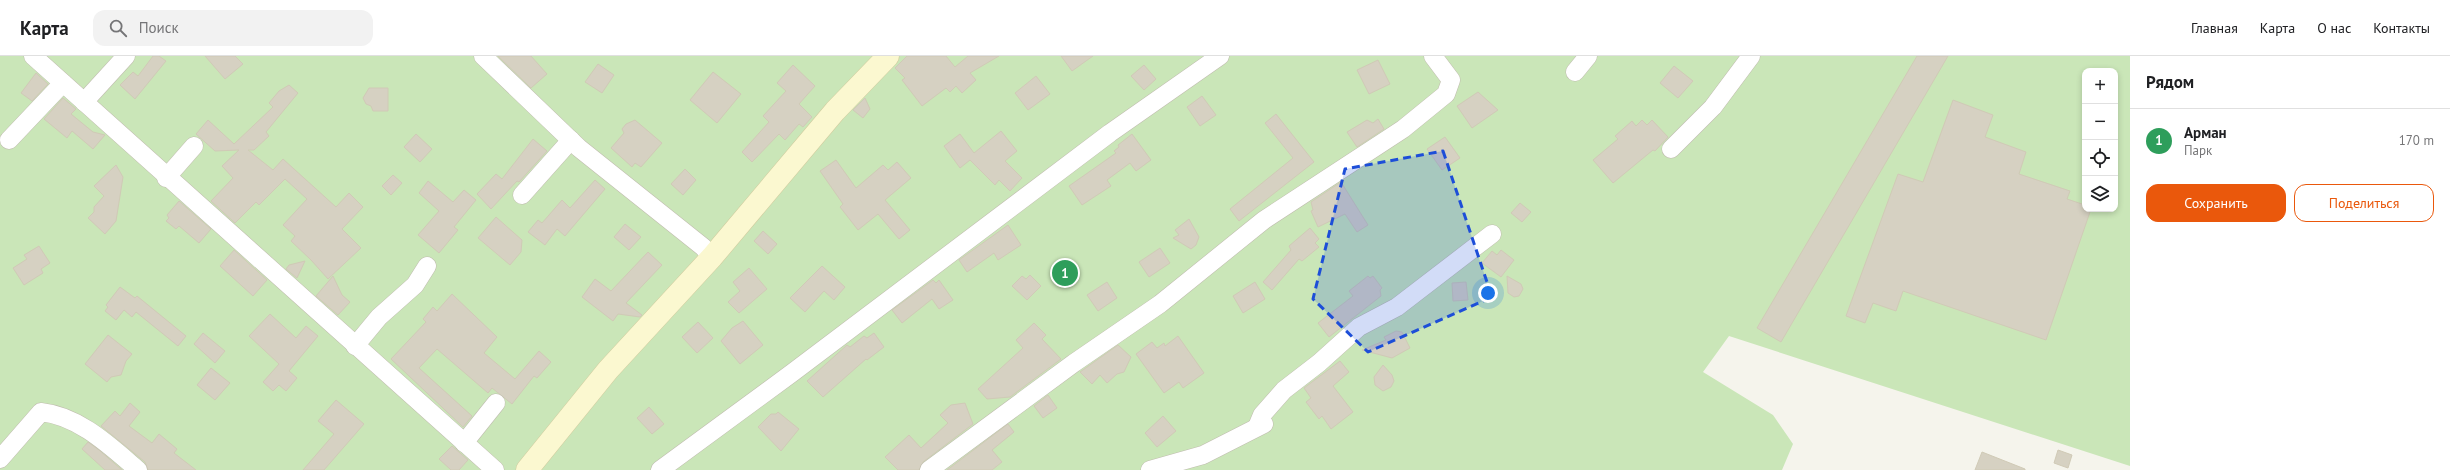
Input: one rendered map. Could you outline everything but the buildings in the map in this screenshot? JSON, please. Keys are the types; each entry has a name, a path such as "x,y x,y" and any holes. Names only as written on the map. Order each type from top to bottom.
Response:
{"street":[{"path":"32,56 166,178 495,470"},
{"path":"84,102 126,56"},
{"path":"483,56 571,140 621,183 703,247 712,257"},
{"path":"660,470 792,373 1110,133 1220,56"},
{"path":"929,470 1074,363 1160,304 1264,220 1410,124 1446,94 1451,80 1433,56"},
{"path":"1575,72 1588,56"},
{"path":"1671,149 1713,107 1751,56"},
{"path":"527,470 608,370 712,257 878,59"},
{"path":"9,140 63,83"},
{"path":"522,195 571,140"},
{"path":"166,178 194,146"},
{"path":"1150,470 1203,455 1260,426 1262,415 1284,390 1319,363 1360,327 1397,307 1458,262 1492,234"},
{"path":"355,346 379,317 415,285 428,266"},
{"path":"464,442 496,403"},
{"path":"0,459 41,412 53,413 69,420 102,440 138,470"}],"highlighted area":[{"path":"1443,151 1492,297 1368,352 1313,299 1345,169"}],"green space":[{"path":"0,56 2130,56 2130,466 1729,336 1703,372 1773,415 1793,444 1782,470 0,470"}],"place":[{"name":"Арман","path":"1065,273"}]}
